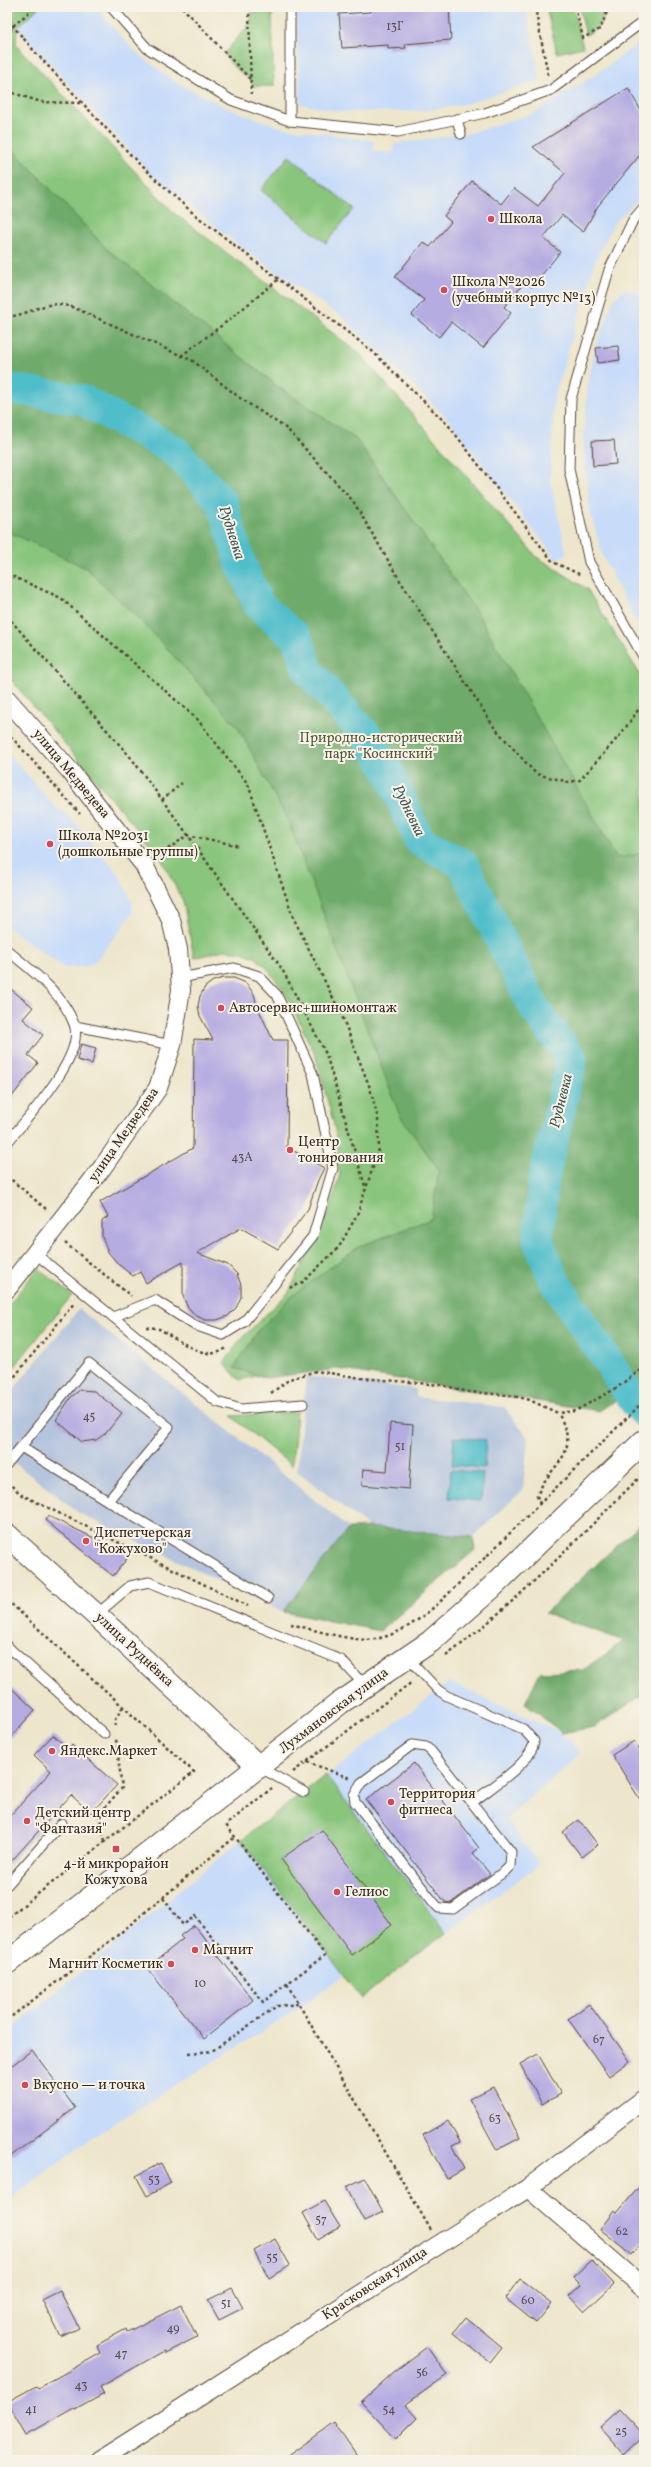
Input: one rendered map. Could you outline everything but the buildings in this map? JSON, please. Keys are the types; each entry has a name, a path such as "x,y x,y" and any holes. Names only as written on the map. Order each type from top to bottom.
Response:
{"street":[{"name":"улица Медведева","path":"7,699 71,772 144,865 170,920 178,949 181,990 172,1045 158,1088 133,1127 36,1254 7,1289"},
{"name":"Лухмановская улица","path":"7,1963 365,1686 430,1642 490,1590 644,1441"},
{"name":"улица Руднёвка","path":"7,1535 96,1615 259,1768"},
{"name":"Красковская улица","path":"100,2460 528,2188 644,2099"},
{"path":"528,2188 644,2288"}],"lane":[{"path":"111,7 147,48 231,100 290,121 398,132 485,113 551,90 644,21"},
{"path":"290,7 290,121"},
{"path":"457,119 461,134"},
{"path":"644,207 633,220 609,270 571,399 569,469 589,562 605,587 644,658"},
{"path":"7,950 48,985 66,1008 75,1026 73,1044 64,1072 7,1143"},
{"path":"113,1317 155,1300 194,1325 223,1335 244,1322 313,1236 333,1168 313,1074 277,995 259,976 234,968 180,978"},
{"path":"75,1026 172,1045"},
{"path":"36,1254 217,1402 241,1409 303,1404"},
{"path":"7,1464 89,1363 169,1427 108,1501"},
{"path":"21,1447 268,1598"},
{"path":"96,1615 130,1586 149,1582 341,1660 365,1686"},
{"path":"7,1646 104,1734"},
{"path":"408,1658 433,1685 447,1696 523,1729 534,1741 531,1754 473,1802"},
{"path":"419,1745 431,1751 473,1802 508,1845 512,1859 505,1871 459,1906 446,1910 434,1903 358,1809 354,1795 361,1783 406,1748 419,1745"},
{"path":"259,1768 304,1792"},
{"path":"7,1885 62,1823"}],"path":[{"path":"7,36 13,26 35,7"},
{"path":"182,7 251,80 248,7 275,7"},
{"path":"535,7 551,90"},
{"path":"575,7 583,38 600,29 609,7"},
{"path":"7,14 13,26 80,103 142,167 194,214 280,278 372,351 449,426 553,562 605,587"},
{"path":"7,91 41,102 80,103"},
{"path":"180,356 230,320 280,278"},
{"path":"7,317 53,303 64,303 193,361 240,398 287,429 353,501 399,579 494,727 536,774 570,782 580,780 621,734 644,702"},
{"path":"7,574 61,598 197,719 248,784 293,917 342,1016 370,1088 378,1118 379,1149 365,1186 357,1215 339,1247 303,1282 277,1292 271,1288"},
{"path":"7,616 122,748 188,835 282,970 326,1054 365,1186"},
{"path":"7,732 83,818"},
{"path":"162,800 182,783"},
{"path":"144,865 188,835 240,846"},
{"path":"7,1176 46,1209"},
{"path":"41,1216 50,1203"},
{"path":"63,1241 142,1305"},
{"path":"7,1386 83,1292"},
{"path":"241,1409 266,1397 290,1379 316,1371 361,1378 442,1384 469,1392 508,1395 527,1399 558,1413 575,1411 615,1389 644,1367"},
{"path":"285,1622 344,1636 374,1640 403,1630 429,1612 644,1401"},
{"path":"540,1504 537,1496 540,1487 559,1463 568,1447 568,1436 558,1413"},
{"path":"599,1517 644,1473"},
{"path":"7,1482 22,1495 249,1607"},
{"path":"7,1600 194,1772 7,1918"},
{"path":"115,1729 114,1721 123,1707"},
{"path":"105,1841 99,1814 122,1788 116,1736"},
{"path":"307,1762 361,1783"},
{"path":"163,1898 183,1924 195,1916 263,2002 325,1955 226,1825"},
{"path":"7,2020 163,1898 235,1837"},
{"path":"287,1984 433,2234"},
{"path":"189,2053 212,2051 277,2006 300,2004"}],"shaded area":[{"name":"Школа №2026 (учебный корпус №13)","path":"39,7 97,7 110,25 137,53 175,82 227,108 280,127 374,141 373,151 394,153 394,144 470,133 534,113 598,73 644,39 644,192 613,225 595,261 554,398 550,481 567,554 556,559 448,419 343,318 242,248 152,175 17,28"},
{"path":"296,7 526,7 540,80 466,104 424,111 342,112 300,104"},
{"path":"629,290 644,296 644,632 633,617 603,556 590,512 583,439 588,385 595,348 613,301 621,291"},
{"name":"Школа №2031 (дошкольные группы)","path":"7,752 58,810 66,813 119,875 133,904 132,914 125,924 94,963 86,967 64,968 7,927"},
{"path":"79,1309 349,1528 283,1612 79,1513 7,1457 7,1397"},
{"path":"306,1376 416,1389 416,1397 504,1407 528,1438 523,1490 473,1537 369,1527 297,1471"},
{"path":"449,1682 562,1733 581,1753 506,1819 540,1864 446,1933 326,1776"},
{"path":"241,1840 344,1975 292,2013 99,2133 7,2201 7,2033"}],"green space":[{"name":"Природно-исторический парк \"Косинский\"","path":"7,7 39,7 17,28 16,45 174,213 359,353 536,556 587,589 644,681 644,1342 299,1366 239,1380 224,1363 240,1340 289,1292 330,1209 340,1174 335,1129 316,1057 286,994 267,968 255,957 242,952 224,950 194,958 183,901 159,855 7,675"},
{"path":"546,7 573,7 583,47 557,53"},
{"path":"579,7 605,7 604,16 600,24 586,35"},
{"path":"251,12 272,12 274,86 252,86 252,81 233,66 224,54 251,22"},
{"name":"Природно-исторический парк \"Косинский\"","path":"7,143 107,249 276,385 357,440 478,614 617,858 644,853 644,1382 599,1411 337,1369 267,1378 234,1368 259,1329 292,1296 358,1247 431,1219 439,1170 400,1116 289,823 238,727 151,631 86,568 7,531"},
{"path":"289,156 354,209 326,243 261,190"},
{"path":"38,1268 72,1295 7,1376 7,1307"},
{"path":"297,1412 292,1466 231,1416"},
{"path":"644,1520 644,1694 594,1727 562,1733 525,1703 540,1672 583,1670 624,1641 545,1613"},
{"path":"369,1527 473,1537 475,1550 380,1631 283,1612 349,1528"},
{"path":"326,1775 446,1933 361,1998 241,1840"}],"water":[{"path":"454,1437 486,1440 484,1468 452,1465"},
{"path":"451,1470 483,1473 481,1501 449,1498"}],"waterway":[{"name":"Рудневка","path":"7,388 83,400 174,450 222,502 240,562 259,605 297,638 308,671 367,736 390,774 419,840 463,864 535,1009 572,1059 543,1182 538,1240 555,1282 634,1401 644,1412"}],"place":[{"name":"Школа","path":"491,219"},
{"name":"Школа №2026 (учебный корпус №13)","path":"444,290"},
{"name":"Школа №2031 (дошкольные группы)","path":"50,844"},
{"name":"Автосервис+шиномонтаж","path":"221,1008"},
{"name":"Центр тонирования","path":"290,1150"},
{"name":"Диспетчерская \"Кожухово\"","path":"86,1541"},
{"name":"Яндекс.Маркет","path":"52,1751"},
{"name":"Территория фитнеса","path":"391,1802"},
{"name":"Детский центр \"Фантазия\"","path":"27,1821"},
{"name":"4-й микрорайон Кожухова","path":"116,1849"},
{"name":"Гелиос","path":"337,1892"},
{"name":"Магнит","path":"195,1950"},
{"name":"Магнит Косметик","path":"171,1964"},
{"name":"Вкусно — и точка","path":"25,2085"}]}
